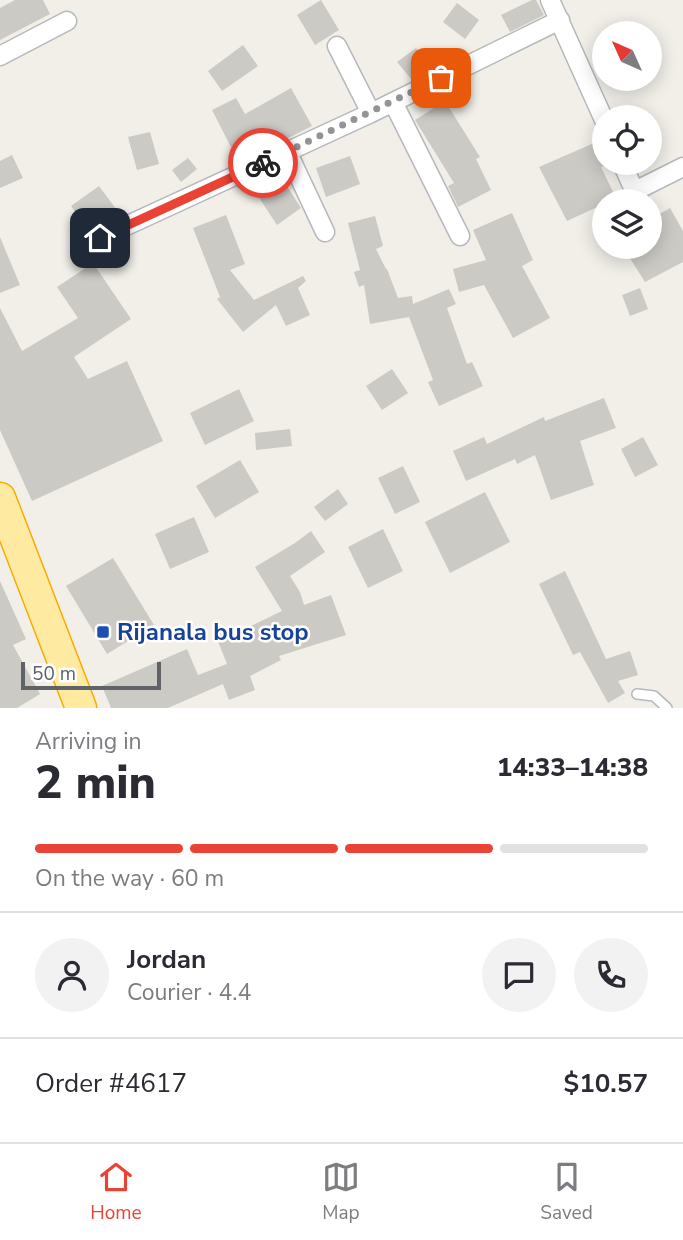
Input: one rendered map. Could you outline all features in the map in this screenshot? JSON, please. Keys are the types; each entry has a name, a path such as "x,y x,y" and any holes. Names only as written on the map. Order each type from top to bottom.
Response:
{"highway":[{"path":"0,498 81,708"}],"street":[{"path":"550,0 597,105"},
{"path":"100,238 371,113 560,20"},
{"path":"0,56 67,21"},
{"path":"337,46 371,113"},
{"path":"393,102 460,236"},
{"path":"287,152 326,232"},
{"path":"648,189 683,167"}],"lane":[{"path":"637,694 654,696 667,708"}],"building":[{"path":"15,0 43,0 50,14 0,40 0,8"},
{"path":"321,0 339,30 315,45 297,15"},
{"path":"536,0 544,15 510,32 501,15"},
{"path":"457,3 479,20 465,39 443,22"},
{"path":"243,45 258,66 222,91 208,71"},
{"path":"416,48 432,68 412,80 397,62"},
{"path":"291,88 312,126 279,143 275,134 235,155 212,110 236,98 245,114"},
{"path":"445,101 480,157 476,159 491,190 458,207 448,186 454,183 415,120"},
{"path":"150,132 159,164 137,170 128,137"},
{"path":"592,144 592,175 605,175 612,189 592,189 592,210 567,221 539,167"},
{"path":"12,155 23,178 0,188 0,161"},
{"path":"350,156 360,184 326,197 316,168"},
{"path":"188,158 197,169 181,182 172,170"},
{"path":"279,174 301,208 277,225 254,190"},
{"path":"99,186 119,213 90,232 71,206"},
{"path":"670,208 683,231 683,262 645,282 630,259 662,259 662,213"},
{"path":"512,213 533,260 522,266 550,318 513,338 484,285 459,292 453,269 486,260 473,230"},
{"path":"226,215 245,264 230,270 254,300 303,276 306,281 298,288 310,315 286,326 276,305 243,332 217,299 220,297 193,228"},
{"path":"375,216 383,246 376,249 398,298 412,296 413,304 449,289 456,304 447,308 467,364 472,362 483,386 439,406 428,382 433,380 409,317 370,324 364,285 359,287 354,272 360,270 348,223"},
{"path":"0,237 20,285 0,293"},
{"path":"93,263 131,319 74,357 88,379 127,361 163,441 32,501 0,430 0,308 22,351 78,318 57,287"},
{"path":"640,288 648,309 630,316 622,295"},
{"path":"392,369 408,393 382,410 366,386"},
{"path":"239,389 254,421 205,445 190,413"},
{"path":"604,398 616,428 580,441 594,485 551,500 535,455 517,464 515,459 466,481 453,451 484,437 487,444 544,417 545,421"},
{"path":"290,429 292,446 256,450 255,433"},
{"path":"643,437 658,465 635,477 621,449"},
{"path":"240,460 259,492 215,518 196,486"},
{"path":"403,466 420,502 395,514 378,478"},
{"path":"338,489 348,504 325,521 314,507"},
{"path":"485,492 510,542 450,573 425,522"},
{"path":"194,517 209,552 170,569 155,534"},
{"path":"383,529 403,571 368,588 348,547"},
{"path":"311,531 325,552 290,576 304,605 331,595 346,635 279,656 281,660 250,676 255,690 229,700 223,684 168,708 111,708 102,686 187,649 198,675 227,664 215,634 229,628 232,635 282,611 255,567"},
{"path":"113,558 154,625 107,654 66,586"},
{"path":"565,571 606,659 630,651 638,675 618,681 625,693 608,703 580,652 573,655 539,584"},
{"path":"0,581 26,639 13,645 40,694 17,708 0,708"}],"way so far":[{"path":"263,163 441,78"}],"place":[{"name":"Rijanala bus stop","path":"103,632"}],"route":[{"path":"100,238 263,163"}]}
